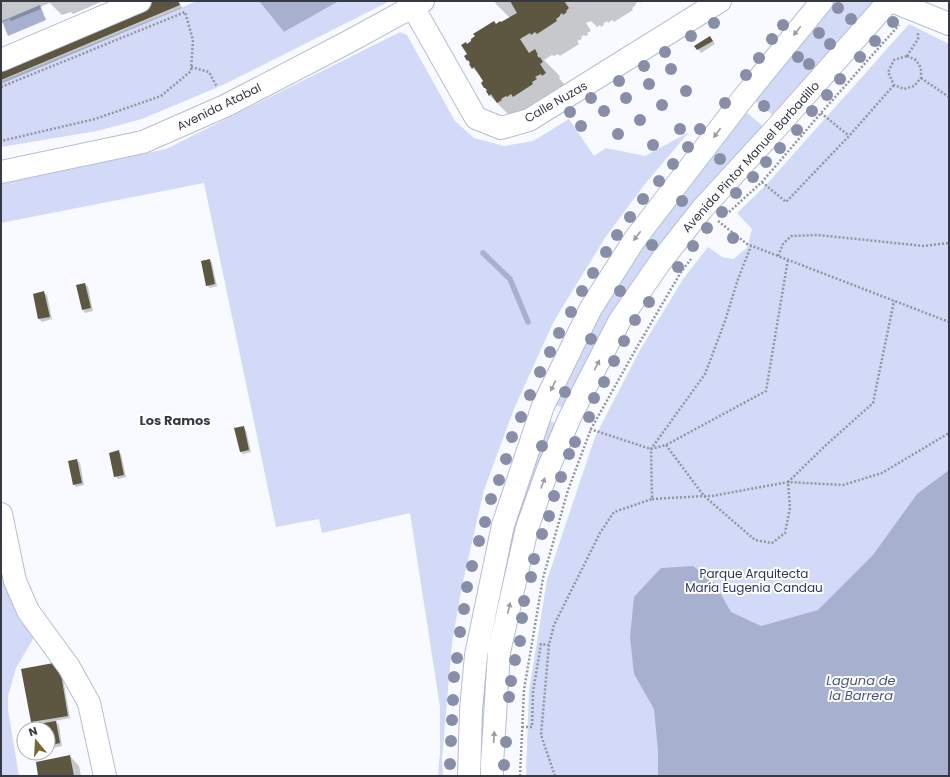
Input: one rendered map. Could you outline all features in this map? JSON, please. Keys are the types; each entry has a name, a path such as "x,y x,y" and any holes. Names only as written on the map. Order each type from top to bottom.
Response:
{"main road":[{"path":"1,60 140,1"},
{"path":"469,776 471,710 476,655 502,525 543,406 591,308 634,239 744,97 822,1"},
{"name":"Calle Nuzas","path":"418,4 476,118 501,128 529,120 730,3"},
{"name":"Avenida Atabal","path":"1,172 143,142 225,106 418,4"},
{"path":"900,6 949,24"},
{"name":"Avenida Pintor Manuel Barbadillo","path":"492,776 500,652 527,528 548,468 570,417 620,320 661,261 710,215 778,126 900,6"},
{"path":"1,514 15,581 28,611 69,666 89,703 105,776"}],"path":[{"path":"907,56 916,60 921,68 921,78 914,86 904,89 894,85 888,72 894,60 907,56 918,39 918,29 900,6 821,113 762,182 710,215 751,246 949,322"},
{"path":"1,87 185,12 193,40 190,71 161,96 95,119 1,141"},
{"path":"191,67 209,72 225,106"},
{"path":"921,78 949,97"},
{"path":"762,182 786,202 849,136 894,85"},
{"path":"821,113 849,136"},
{"path":"778,256 783,244 791,236 818,235 924,246 949,243"},
{"path":"652,499 651,449 705,374 751,246"},
{"path":"520,776 524,690 543,578 568,490 591,429 681,272 695,253"},
{"path":"570,417 591,429 651,449 666,444 766,391 788,259"},
{"path":"788,482 873,403 894,301"},
{"path":"555,776 541,735 549,645 554,625 600,533 614,512 652,499 712,496 788,482 842,485 882,474 949,433"},
{"path":"666,444 704,496 755,540 772,543 785,534 790,508 788,482"},
{"path":"522,727 532,727 532,692 541,644 549,645"}],"green space":[{"path":"197,1 259,1 284,32 339,1 390,1 223,85 142,119 97,131 1,147 1,81"},
{"path":"834,1 877,1 774,116 755,101"},
{"name":"Parque Arquitecta María Eugenia Candau","path":"909,24 949,44 949,776 526,776 529,691 547,580 598,431 640,350 683,279 708,247 722,257 733,259 747,248 752,229 737,213 766,185"},
{"path":"400,32 407,35 455,121 474,138 504,146 533,141 569,119 594,156 606,148 645,156 689,132 645,184 605,238 554,321 514,409 484,490 462,586 452,643 442,759 443,776 438,776 440,751 440,707 410,513 322,533 319,519 276,527 204,183 1,223 1,184 166,149"},
{"path":"746,112 764,127 564,408 555,405 598,319 646,241"},
{"path":"548,420 557,424 522,510 506,566 490,649 482,720 482,758 476,758 486,648 501,565"},
{"path":"1,569 18,606 36,634 16,668 8,696 8,710 19,776 1,776"}],"water":[{"path":"259,1 339,1 284,32"},
{"path":"40,5 46,20 8,36 2,21"},
{"name":"Laguna de la Barrera","path":"949,470 949,776 658,776 658,751 654,709 634,674 630,637 634,597 661,568 693,566 714,582 731,612 761,626 818,610 873,555 917,494"}],"building":[{"path":"153,1 178,1 180,5 1,80 1,66"},
{"path":"510,1 564,1 569,8 566,11 567,12 563,15 562,13 556,19 557,21 537,34 535,32 531,35 530,33 520,39 529,53 535,49 537,55 543,62 540,64 546,73 542,76 541,74 535,77 537,79 532,82 533,84 513,97 511,94 501,99 502,100 497,103 491,94 489,96 486,91 487,90 481,83 483,81 474,67 472,69 469,64 470,63 468,60 467,61 464,56 467,54 461,45 466,42 467,44 475,36 473,34 494,21 496,24 517,13"},
{"path":"710,36 713,41 697,50 694,46"},
{"path":"210,259 215,284 206,286 201,261"},
{"path":"85,283 91,308 82,310 76,285"},
{"path":"44,291 50,317 38,319 33,294"},
{"path":"244,426 249,450 240,452 234,428"},
{"path":"119,450 124,475 114,477 109,453"},
{"path":"77,459 82,483 73,485 68,461"},
{"path":"59,662 68,716 31,721 21,669"},
{"path":"56,721 60,743 56,744"},
{"path":"70,755 74,776 38,776 36,762 56,761 56,758"}],"waterway":[{"path":"483,253 510,279 528,322"}],"district":[{"name":"Los Ramos","path":"175,420"}]}
